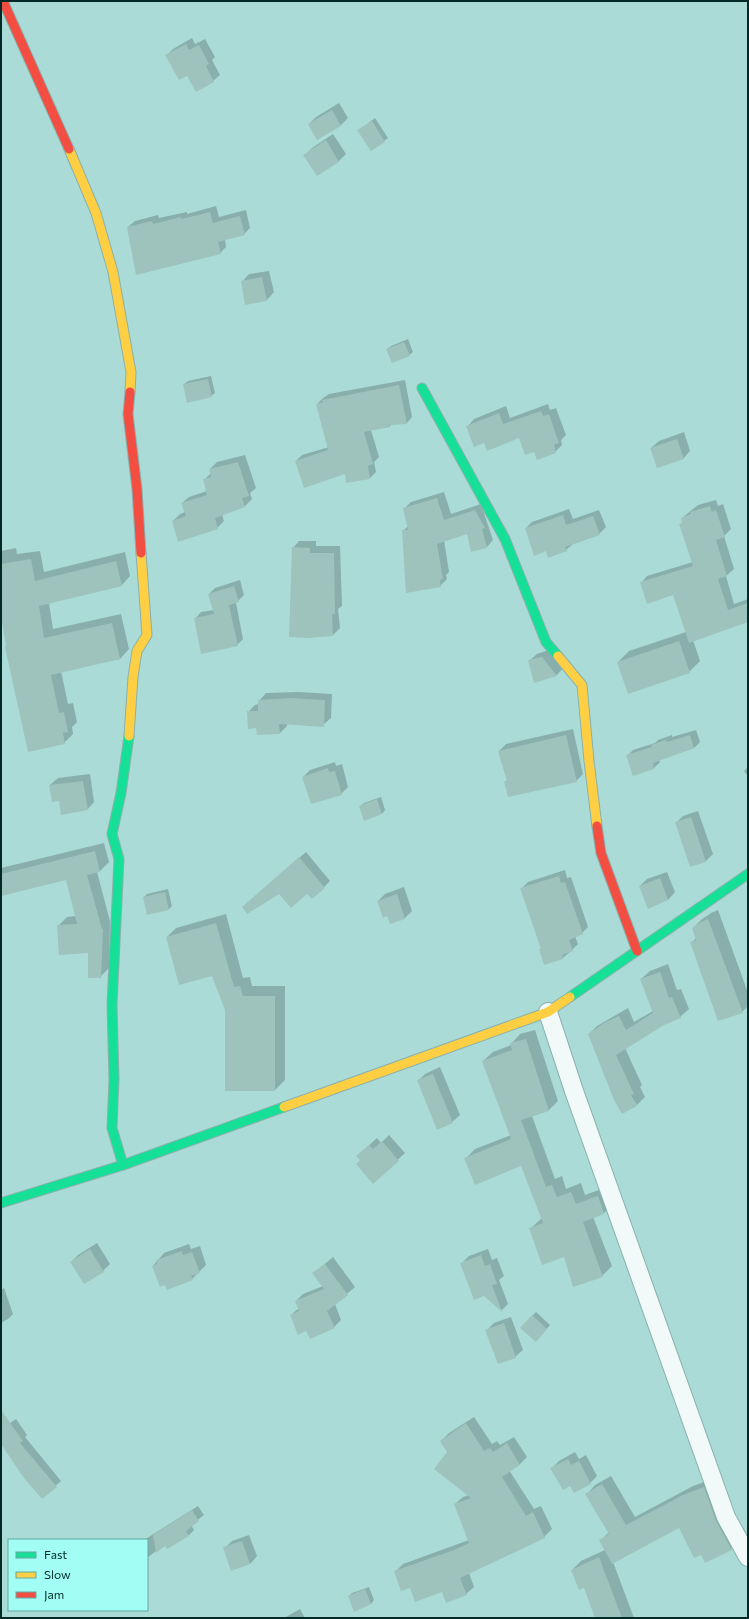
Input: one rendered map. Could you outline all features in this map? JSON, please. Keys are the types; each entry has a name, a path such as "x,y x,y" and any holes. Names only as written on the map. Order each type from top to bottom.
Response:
{"street":[{"path":"2,1 43,89 96,213 113,272 131,372 128,414 137,489 147,635 137,652 133,677 128,750 112,834 119,859 112,1005 114,1079 112,1128 123,1165"},
{"path":"422,388 506,539 546,642 582,685 589,760 601,853 637,951"},
{"path":"1,1203 123,1165 548,1012 748,874"},
{"path":"548,1012 574,1092 723,1510 748,1557"}],"building":[{"path":"186,44 189,50 199,45 209,64 206,66 214,82 196,92 187,76 179,80 165,55"},
{"path":"332,110 341,126 317,140 308,124"},
{"path":"372,121 385,142 371,151 357,130"},
{"path":"326,140 339,162 317,176 303,155"},
{"path":"210,212 213,223 240,216 245,235 218,242 221,254 136,275 127,227 152,221 153,224 181,217 181,219"},
{"path":"262,277 267,301 245,305 241,281"},
{"path":"404,342 410,356 392,363 386,349"},
{"path":"208,379 212,397 187,403 183,384"},
{"path":"399,385 407,424 389,425 390,427 364,432 373,464 368,466 370,479 346,483 345,474 304,488 295,461 328,450 316,404 323,402 322,400"},
{"path":"541,411 543,416 549,414 559,443 553,445 556,453 537,460 534,452 525,455 519,438 487,451 484,443 474,447 466,426 499,413 503,424"},
{"path":"677,439 684,459 657,468 650,448"},
{"path":"238,462 249,496 242,498 245,507 215,518 218,529 178,542 172,521 186,516 181,503 207,495 203,479 211,477 209,469"},
{"path":"437,498 444,520 475,510 485,528 482,529 487,548 471,552 467,534 437,544 443,579 440,580 441,587 406,593 402,530 408,530 403,508"},
{"path":"710,506 712,512 716,510 725,537 716,540 727,576 718,579 728,610 748,603 748,622 689,643 673,595 647,604 640,582 693,566 679,524 682,523 681,518 691,514 690,512"},
{"path":"563,515 566,525 593,516 600,535 565,547 567,551 548,558 546,551 534,556 525,528"},
{"path":"292,547 310,548 310,553 334,553 335,614 332,614 333,636 308,638 289,637"},
{"path":"31,559 35,581 116,561 122,586 39,606 44,638 112,623 120,659 51,675 59,713 64,712 68,732 63,733 65,744 28,752 5,647 1,615 1,564"},
{"path":"234,586 239,602 229,605 238,646 201,654 194,618 214,614 208,594"},
{"path":"679,641 690,673 628,694 617,662"},
{"path":"542,657 557,676 534,683 528,660"},
{"path":"291,698 325,700 324,727 279,724 280,734 257,735 256,728 248,729 247,711 258,711 258,700"},
{"path":"566,735 577,782 508,797 504,782 507,781 498,751"},
{"path":"690,735 694,748 653,763 654,769 633,776 626,755 652,747 651,745 666,740 667,742"},
{"path":"328,768 329,772 335,771 342,795 311,804 302,777"},
{"path":"83,781 88,810 61,815 59,801 52,802 49,785"},
{"path":"377,799 382,814 364,821 359,806"},
{"path":"691,817 706,862 690,867 675,822"},
{"path":"95,851 100,872 87,875 103,929 101,978 88,978 88,953 59,955 57,925 77,924 66,880 1,896 1,874"},
{"path":"299,857 325,888 312,899 307,894 291,908 279,894 247,914 242,907"},
{"path":"559,876 561,883 565,882 583,934 569,940 573,951 562,955 563,959 544,965 539,949 541,949 520,888"},
{"path":"660,878 668,900 648,909 639,886"},
{"path":"165,892 169,910 147,915 143,897"},
{"path":"397,894 405,919 390,924 387,916 383,918 377,901"},
{"path":"708,919 743,1013 718,1021 690,942 696,940 692,928"},
{"path":"216,923 234,987 240,986 243,996 275,996 275,1091 225,1091 225,1010 212,976 179,985 166,937"},
{"path":"660,972 669,998 672,997 681,1018 664,1025 616,1055 634,1094 631,1095 637,1106 622,1114 614,1100 588,1034 604,1023 619,1016 626,1030 653,1013 640,979"},
{"path":"526,1039 549,1111 521,1120 546,1187 552,1185 557,1197 571,1192 576,1204 598,1196 604,1214 583,1222 603,1277 573,1287 564,1257 542,1265 529,1228 543,1223 521,1166 475,1185 464,1158 511,1139 482,1061 512,1050 510,1043"},
{"path":"433,1074 453,1123 437,1130 417,1080"},
{"path":"382,1141 399,1161 373,1184 356,1164 360,1160 356,1156 369,1145 373,1149"},
{"path":"90,1249 104,1272 84,1284 70,1262"},
{"path":"182,1251 183,1255 192,1252 200,1273 191,1276 193,1280 167,1290 165,1285 160,1287 152,1266 157,1264 156,1260"},
{"path":"481,1255 485,1266 490,1264 497,1284 492,1285 502,1312 484,1296 474,1300 460,1263"},
{"path":"325,1264 348,1295 327,1311 335,1328 310,1339 306,1331 298,1335 290,1315 299,1311 295,1301 324,1289 312,1273"},
{"path":"532,1315 547,1329 536,1342 520,1328"},
{"path":"504,1323 516,1358 498,1364 485,1330"},
{"path":"1,1410 23,1441 20,1443 57,1487 42,1499 24,1478 1,1444"},
{"path":"466,1423 484,1451 490,1448 493,1452 507,1443 520,1465 502,1477 526,1516 533,1512 545,1538 460,1578 467,1595 446,1603 442,1592 415,1602 410,1588 401,1591 394,1571 454,1550 469,1543 454,1504 471,1498 434,1469 447,1452 440,1441"},
{"path":"568,1459 571,1465 579,1461 591,1484 574,1493 570,1486 563,1490 550,1468"},
{"path":"602,1484 626,1525 683,1495 704,1487 716,1521 732,1550 705,1563 701,1555 694,1558 679,1528 612,1564 599,1540 609,1534 585,1494"},
{"path":"192,1510 199,1521 186,1531 189,1536 167,1549 165,1546 156,1553 153,1535"},
{"path":"242,1541 250,1564 231,1571 223,1547"},
{"path":"599,1557 622,1618 595,1618 584,1588 579,1590 571,1570"},
{"path":"365,1589 371,1604 354,1612 348,1596"}],"traffic: fast":[{"path":"422,388 505,539 546,642 558,656"},
{"path":"123,1165 112,1128 114,1079 112,1005 119,859 112,834 121,793 129,736"},
{"path":"570,997 748,874"},
{"path":"1,1203 123,1165 284,1107"}],"traffic: slow":[{"path":"69,149 96,213 113,272 131,372 130,392"},
{"path":"129,736 133,677 137,651 147,635 141,553"},
{"path":"558,656 582,685 597,826"},
{"path":"284,1107 548,1012 570,997"}],"traffic: jam":[{"path":"3,1 69,149"},
{"path":"130,392 128,414 137,489 141,553"},
{"path":"597,826 601,853 637,951"}]}
